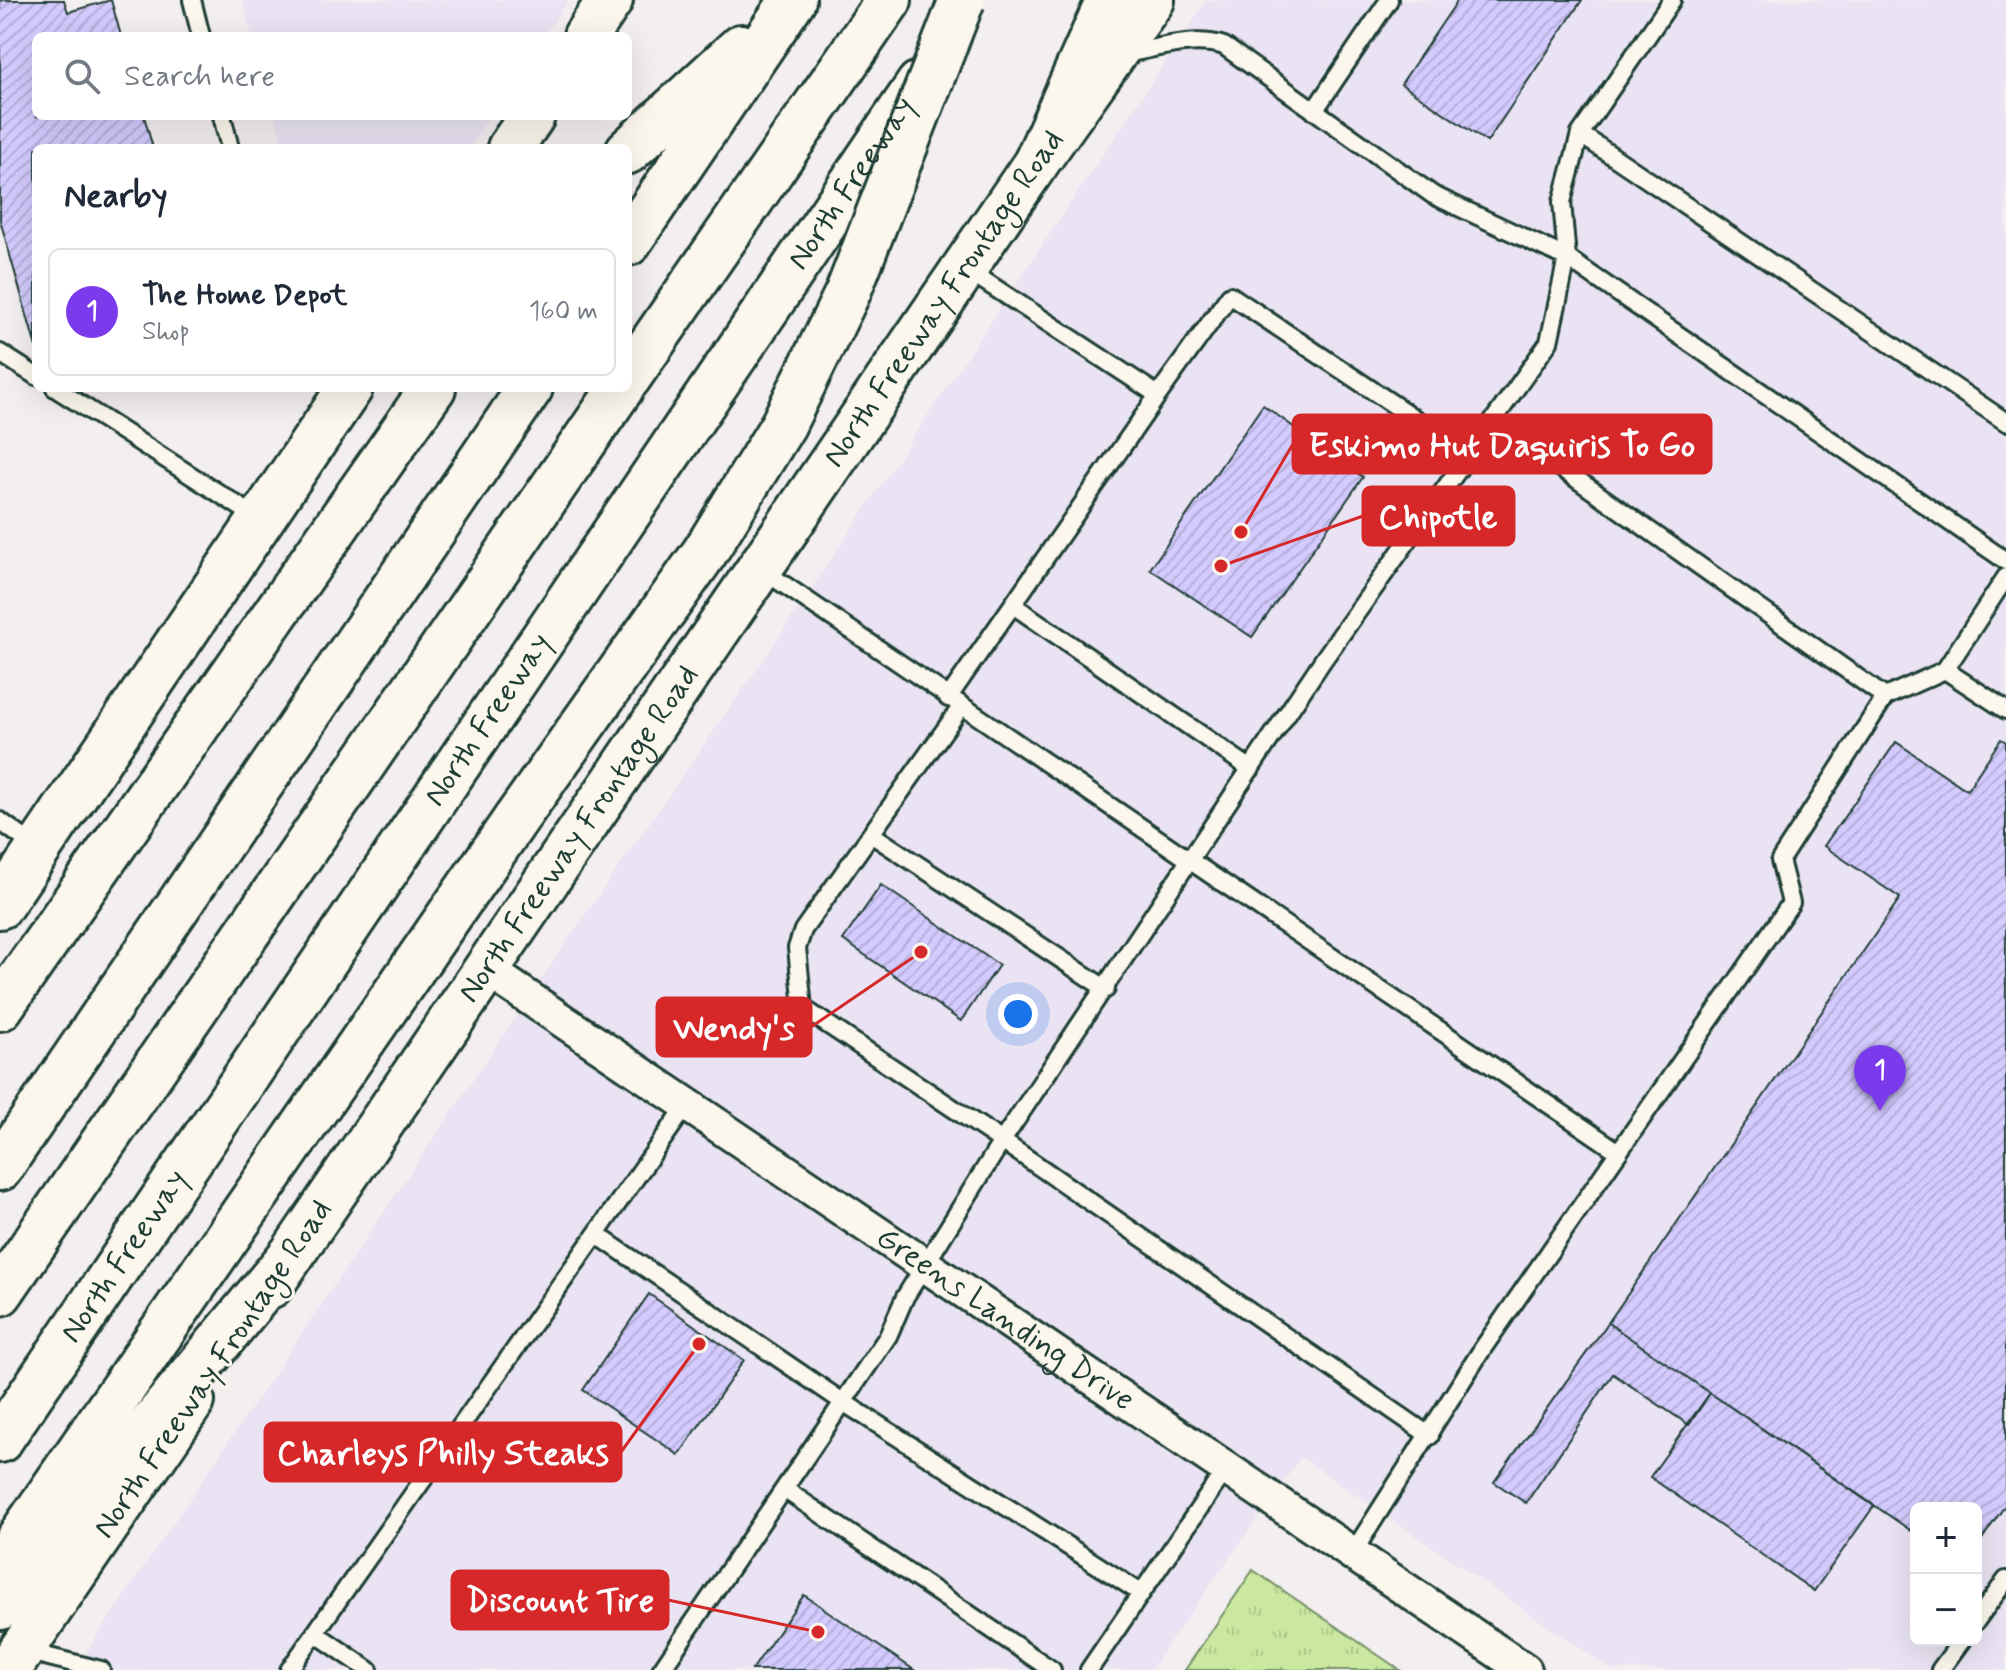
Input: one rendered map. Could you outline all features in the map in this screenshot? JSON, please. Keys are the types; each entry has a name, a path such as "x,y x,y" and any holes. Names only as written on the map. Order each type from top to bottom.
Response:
{"main road":[{"path":"589,32 610,0"},
{"path":"632,147 793,0"},
{"path":"632,237 793,0"},
{"path":"632,372 889,0"},
{"path":"0,1566 516,819 705,552 783,425 848,292 962,0"},
{"name":"North Freeway","path":"0,1440 976,0"},
{"path":"1036,163 1109,0"},
{"name":"North Freeway Frontage Road","path":"15,1660 1036,163 1152,0"},
{"path":"513,144 529,120"},
{"path":"0,906 347,392"},
{"path":"0,1008 430,392"},
{"path":"0,1168 527,392"},
{"path":"0,1293 618,392"},
{"path":"0,1607 293,1253"}],"street":[{"name":"Greens Landing Drive","path":"486,969 1525,1670"}],"lane":[{"path":"192,0 200,32"},
{"path":"1314,111 1389,0"},
{"path":"661,1670 888,1336 905,1297 1002,1141 1323,660 1549,342 1567,258 1562,202 1580,134 1672,0"},
{"path":"1114,55 1196,42 1224,46 1433,195 1567,258 2006,561"},
{"path":"223,120 229,144"},
{"path":"1580,134 2006,422"},
{"path":"965,268 1158,395"},
{"path":"1430,1436 803,1008 797,948 803,930 871,834 1013,605 1230,295 1469,455"},
{"path":"0,353 32,373"},
{"path":"61,392 262,521"},
{"path":"1493,420 1885,697"},
{"path":"760,568 954,703 1619,1152"},
{"path":"1352,1554 1430,1436 1483,1348 1791,903 1780,860 1885,697 1945,670 2006,577"},
{"path":"1013,605 1251,769"},
{"path":"1945,670 2006,710"},
{"path":"0,821 39,849"},
{"path":"871,834 1106,989"},
{"path":"289,1670 687,1105"},
{"path":"597,1235 843,1402 1141,1593"},
{"path":"1089,1670 1226,1469"},
{"path":"784,1489 1052,1670"},
{"path":"1982,1613 2006,1580"},
{"path":"315,1633 369,1670"},
{"path":"1940,1670 1958,1646"},
{"path":"15,1660 101,1670"}],"shaded area":[{"path":"242,0 568,0 547,32 251,32"},
{"path":"1207,0 2006,0 2006,1670 1612,1670 1301,1457 1150,1670 74,1670 580,922 758,668"},
{"path":"276,120 487,120 472,144 283,144"}],"green space":[{"path":"1253,1570 1400,1670 1185,1670"}],"building":[{"path":"64,0 68,12 111,0 120,32 32,32 32,120 145,120 152,144 32,144 32,333 0,220 0,1"},
{"path":"1458,0 1582,0 1487,142 1401,84"},
{"path":"1263,405 1363,477 1252,637 1150,569"},
{"path":"2001,739 2006,742 2006,1504 1982,1539 1982,1502 1910,1502 1910,1530 1608,1323 1900,898 1824,846 1896,742 1967,790"},
{"path":"881,885 999,965 961,1021 843,940"},
{"path":"649,1294 744,1360 679,1455 583,1390"},
{"path":"1608,1323 1710,1393 1689,1425 1613,1374 1526,1503 1494,1482"},
{"path":"1710,1393 1874,1506 1814,1591 1650,1477"},
{"path":"804,1595 914,1670 752,1670"}],"place":[{"name":"Eskimo Hut Daquiris To Go","path":"1241,532"},
{"name":"Chipotle","path":"1221,566"},
{"name":"Wendy's","path":"921,952"},
{"name":"The Home Depot","path":"1880,1111"},
{"name":"Charleys Philly Steaks","path":"699,1344"},
{"name":"Discount Tire","path":"818,1632"}]}
